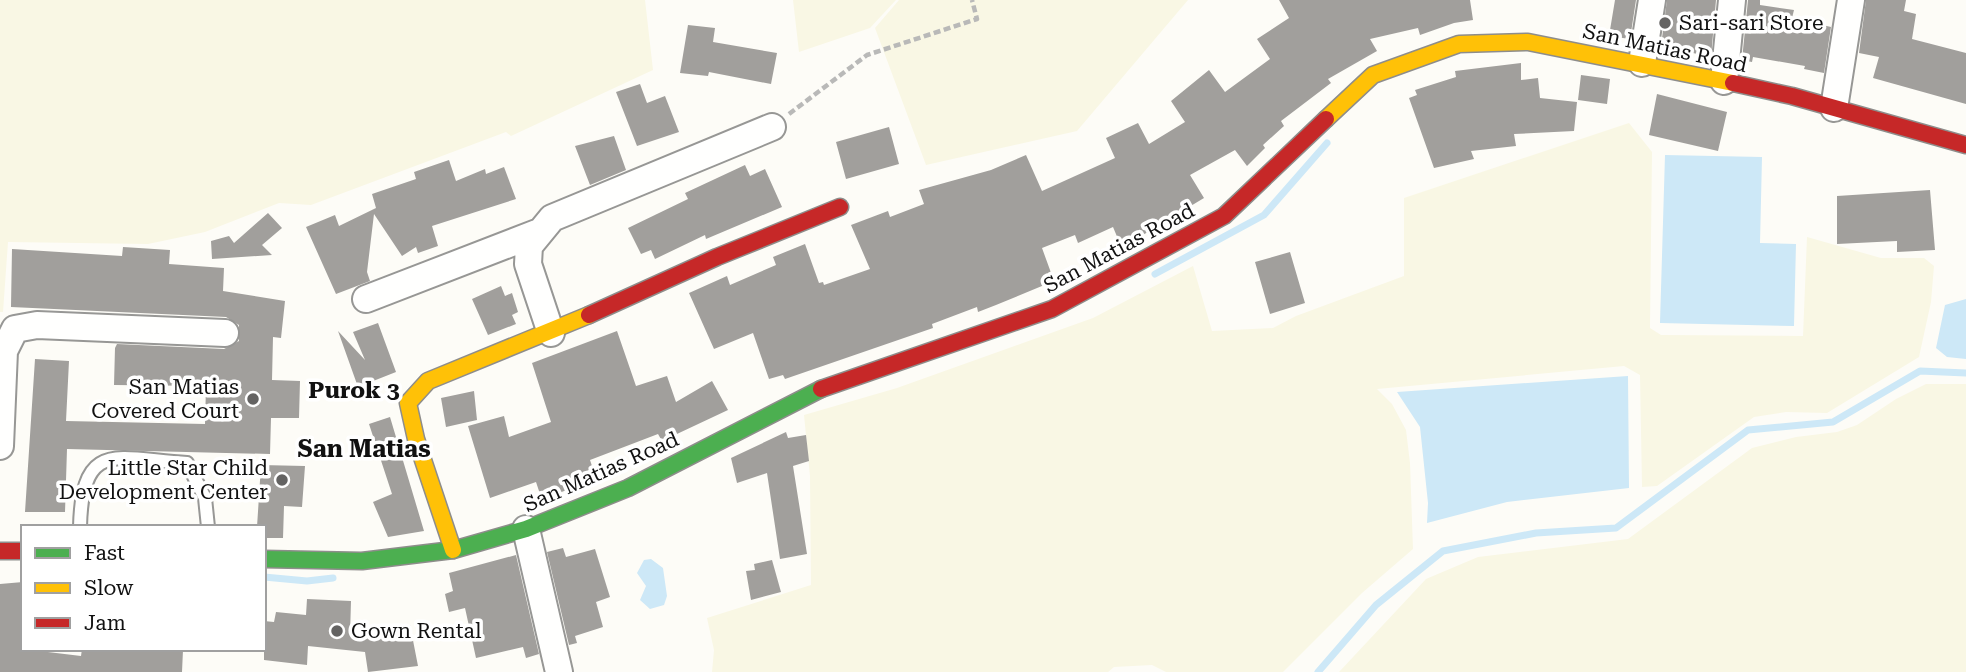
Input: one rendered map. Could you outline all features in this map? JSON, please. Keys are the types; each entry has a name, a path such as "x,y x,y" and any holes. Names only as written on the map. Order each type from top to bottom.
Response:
{"street":[{"path":"1642,63 1652,0"},
{"path":"1724,81 1732,0"},
{"path":"1834,108 1851,0"},
{"name":"San Matias Road","path":"266,559 362,561 453,550 526,529 628,488 810,393 1052,309 1224,216 1373,75 1459,44 1528,42 1642,63 1792,96 1966,145"},
{"path":"551,333 528,264 529,246 552,218 772,127"},
{"path":"453,550 416,439 408,403 428,381 551,333 717,257 840,207"},
{"path":"366,299 537,233"},
{"path":"0,446 4,351 15,329 37,325 225,333"},
{"path":"526,529 559,672"},
{"path":"0,551 21,551"}],"lane":[{"path":"80,525 80,493 86,478 94,466 108,458 187,463 205,498 208,525"}],"path":[{"path":"772,127 867,55 977,19 972,0"}],"shaded area":[{"path":"0,0 645,0 653,70 511,136 506,132 311,205 279,203 205,232 148,244 8,242 3,312 0,312"},
{"path":"793,0 896,0 870,28 799,52"},
{"path":"899,0 1188,0 1077,131 926,165 875,28"},
{"path":"1629,123 1652,152 1650,328 1661,335 1803,336 1807,237 1881,258 1924,258 1934,266 1931,302 1919,357 1827,413 1786,412 1754,417 1657,486 1642,487 1640,375 1624,366 1377,389 1392,404 1406,430 1413,549 1362,593 1283,672 1166,672 1152,665 1114,667 1108,672 712,672 714,650 707,618 811,585 810,476 804,415 897,388 1093,318 1193,266 1212,331 1273,328 1296,316 1404,276 1404,198"},
{"path":"1926,384 1966,384 1966,672 1339,672 1426,579 1478,557 1628,539 1752,448 1796,437 1837,432 1857,425 1896,399"}],"water":[{"path":"1665,155 1762,157 1760,243 1796,244 1794,326 1660,323"},
{"path":"1966,299 1966,359 1947,357 1936,348 1945,305"},
{"path":"1628,376 1629,488 1507,502 1427,523 1428,503 1420,427 1397,392"},
{"path":"651,559 663,568 667,596 664,605 650,609 640,600 646,586 637,573 644,560"}],"building":[{"path":"1279,0 1470,0 1473,20 1454,23 1420,35 1418,28 1370,39 1377,51 1328,79 1331,83 1281,121 1284,126 1263,145 1265,148 1247,166 1235,150 1190,175 1204,198 1189,207 1191,210 1121,246 1113,227 1078,243 1075,235 1042,248 1054,281 978,312 977,307 932,324 933,328 785,379 783,375 769,379 753,333 714,349 689,293 727,276 730,285 776,265 773,257 805,244 819,283 823,282 824,285 870,269 851,225 888,211 890,217 924,204 919,190 991,170 1026,155 1042,191 1115,158 1106,138 1138,123 1149,144 1185,122 1171,101 1209,70 1225,92 1270,59 1257,39 1289,18"},
{"path":"1615,0 1636,0 1630,39 1609,36"},
{"path":"1667,0 1716,0 1711,57 1661,46"},
{"path":"1748,0 1760,0 1760,5 1794,10 1792,18 1831,27 1824,73 1804,69 1805,66 1753,57 1752,62 1742,60"},
{"path":"1866,0 1906,0 1904,11 1916,14 1912,39 1966,53 1966,104 1873,78 1879,57 1859,53"},
{"path":"688,25 715,28 713,42 777,53 771,84 709,72 708,76 680,73"},
{"path":"1521,63 1521,80 1538,78 1540,98 1577,102 1574,131 1514,134 1516,146 1471,151 1474,159 1434,168 1409,98 1417,95 1415,90 1456,77 1455,71"},
{"path":"1581,75 1610,79 1607,104 1578,100"},
{"path":"640,84 647,103 665,96 679,132 637,146 616,92"},
{"path":"1657,94 1727,112 1718,151 1649,135"},
{"path":"889,127 899,164 846,179 836,142"},
{"path":"614,136 626,170 590,185 575,146"},
{"path":"449,160 456,181 485,169 486,174 504,167 516,199 432,226 438,246 418,253 416,247 402,256 374,214 367,272 370,281 336,294 306,227 335,215 339,226 376,208 372,194 416,179 414,172"},
{"path":"745,165 750,176 765,169 782,207 706,239 705,235 655,259 651,250 641,254 628,228 688,199 685,193"},
{"path":"1930,190 1935,250 1897,252 1897,241 1837,244 1837,196"},
{"path":"268,213 282,228 262,245 272,255 212,259 211,241 229,236 234,243"},
{"path":"123,247 170,250 169,264 224,268 223,291 285,301 281,338 273,337 272,380 300,381 299,418 271,418 270,454 67,449 65,512 25,512 35,359 69,361 66,421 205,424 206,386 114,385 115,348 117,344 224,349 239,341 239,325 226,317 11,307 12,249 122,256"},
{"path":"1290,252 1305,303 1270,314 1255,262"},
{"path":"501,286 505,296 512,293 518,312 512,315 516,324 488,335 472,299"},
{"path":"378,323 396,372 358,387 338,331 365,360 353,332"},
{"path":"617,331 636,386 667,376 676,402 712,381 728,410 662,441 658,434 590,460 596,478 542,500 536,482 490,498 468,426 504,416 509,437 551,422 532,363"},
{"path":"474,391 477,420 446,427 441,398"},
{"path":"390,417 424,531 388,537 373,502 392,494 369,424"},
{"path":"786,432 788,438 806,435 809,461 793,466 807,554 780,559 767,473 737,483 731,458"},
{"path":"261,465 305,466 302,507 284,506 283,538 266,538 266,525 257,525"},
{"path":"563,548 566,557 595,549 610,597 596,602 603,627 575,636 577,643 569,645 547,552"},
{"path":"516,555 539,654 526,658 523,647 476,658 465,608 449,612 445,594 453,591 449,573"},
{"path":"772,560 781,592 751,600 746,571 755,570 754,564"},
{"path":"21,582 21,651 81,656 82,651 183,651 182,672 0,672 0,584"},
{"path":"307,599 351,601 350,635 410,625 418,666 368,672 365,652 308,646 307,665 264,660 266,621 274,622 276,612 306,615"}],"waterway":[{"path":"1155,274 1264,215 1327,143"},
{"path":"1318,672 1376,605 1443,551 1536,533 1616,528 1748,430 1833,422 1920,371 1966,373"},
{"path":"266,577 307,581 333,578"}],"traffic: fast":[{"path":"266,559 362,561 453,550 526,529 628,488 821,389"}],"traffic: slow":[{"path":"1326,119 1373,75 1459,44 1528,42 1733,83"},
{"path":"453,550 416,439 408,403 428,381 589,315"}],"traffic: jam":[{"path":"1733,83 1792,96 1966,145"},
{"path":"821,389 1052,309 1224,216 1326,119"},
{"path":"589,315 717,257 840,207"},
{"path":"0,551 21,551"}],"place":[{"name":"Sari-sari Store","path":"1665,23"},
{"name":"San Matias Covered Court","path":"253,399"},
{"name":"Little Star Child Development Center","path":"282,480"},
{"name":"Gown Rental","path":"337,631"}],"district":[{"name":"Purok 3","path":"354,390"},
{"name":"San Matias","path":"364,449"}]}
